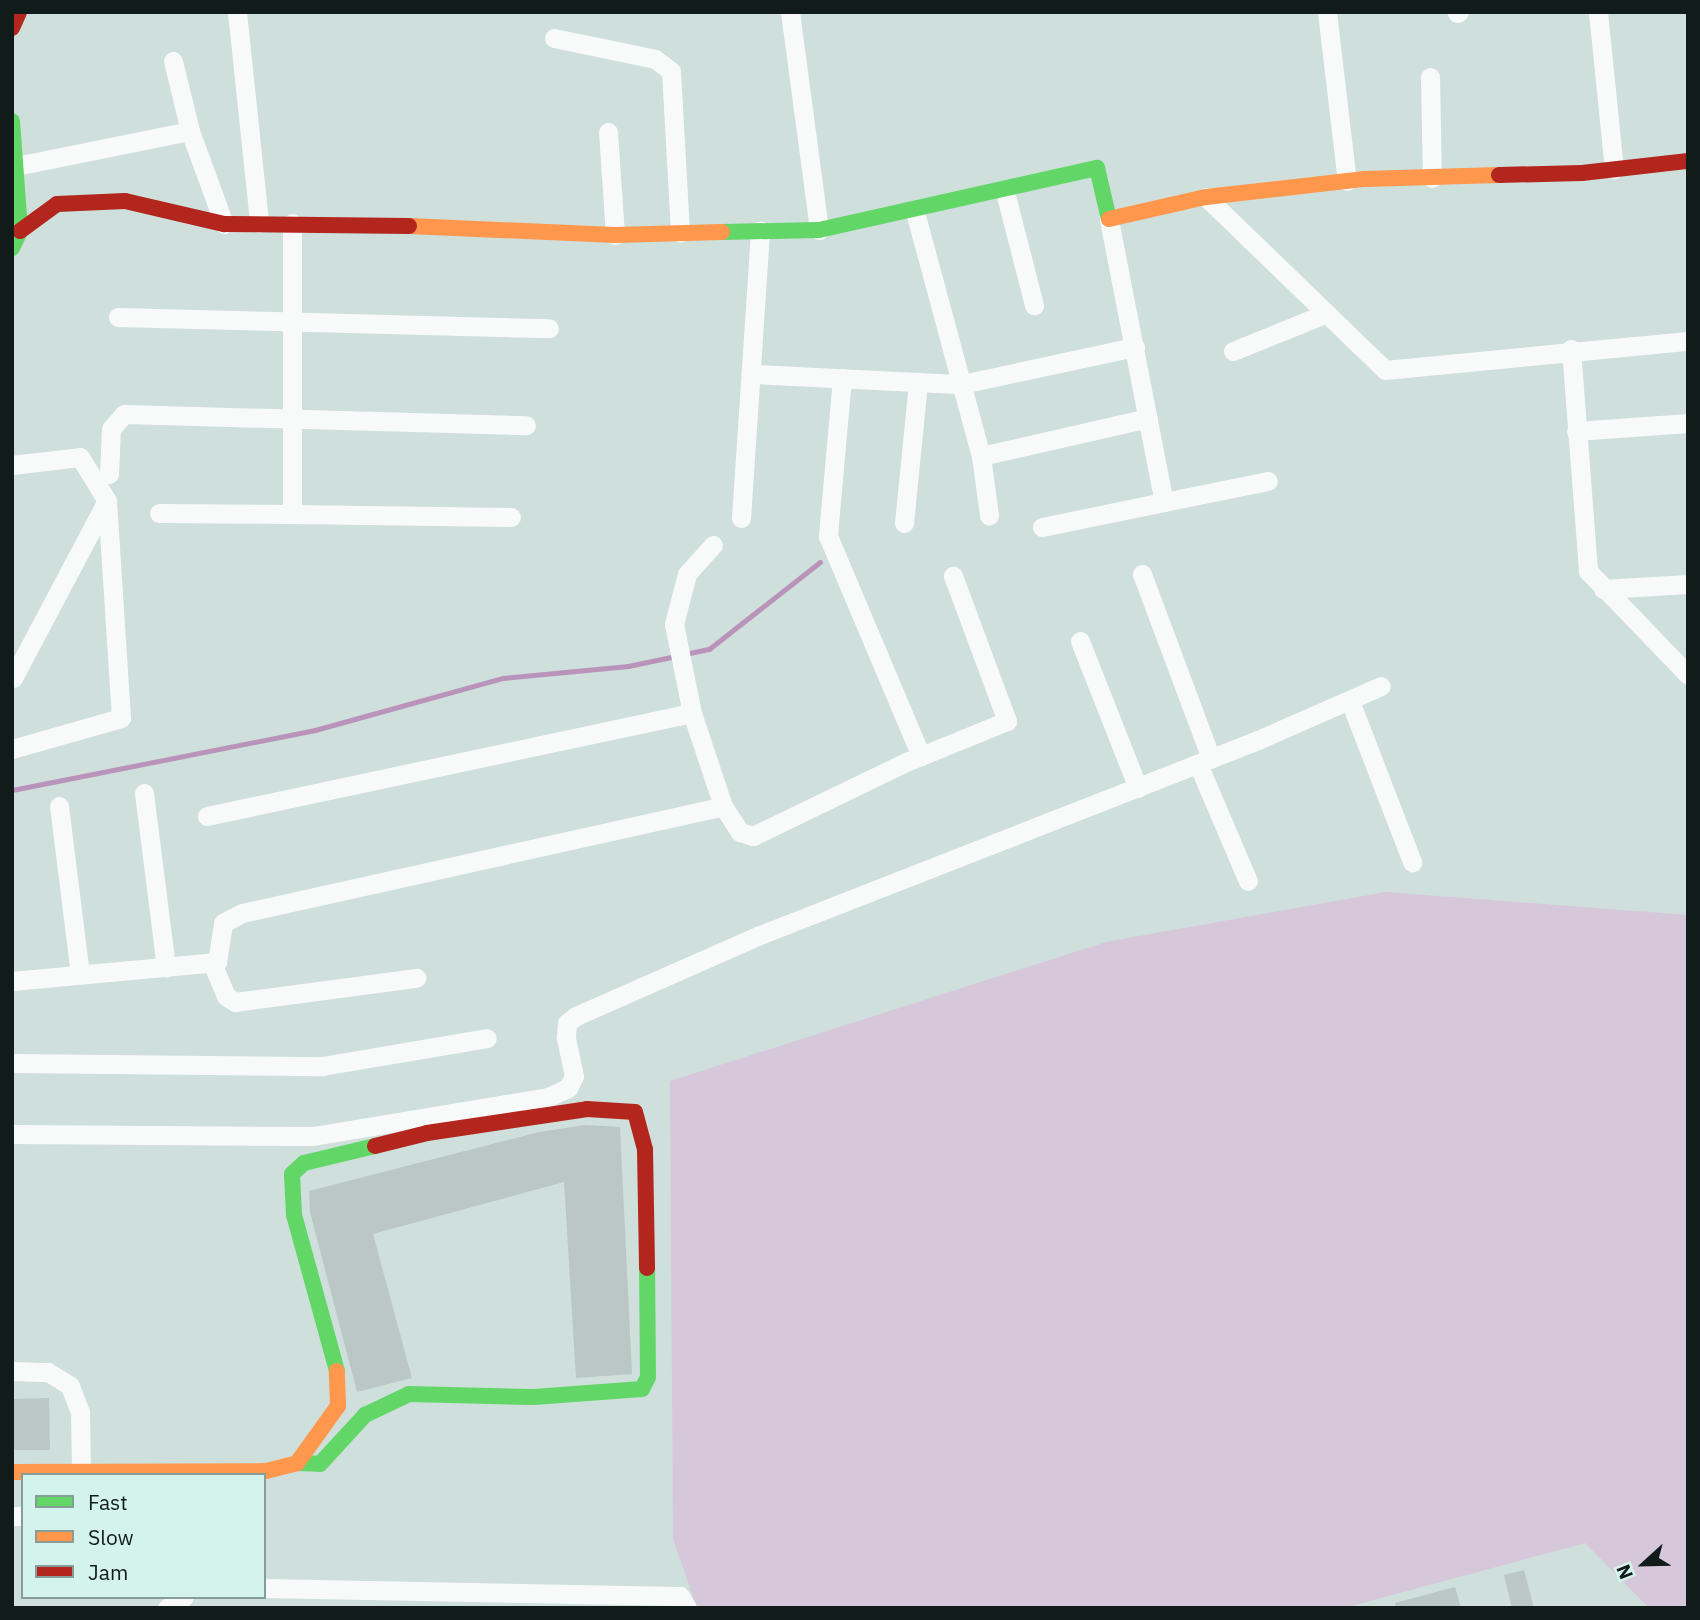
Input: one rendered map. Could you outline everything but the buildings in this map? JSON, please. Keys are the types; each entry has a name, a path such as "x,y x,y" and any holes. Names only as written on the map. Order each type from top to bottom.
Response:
{"street":[{"path":"12,28 19,12"},
{"path":"237,12 259,223"},
{"path":"790,12 819,230"},
{"path":"1327,12 1348,181"},
{"path":"1598,12 1614,169"},
{"path":"554,38 654,59 671,71 680,233"},
{"path":"173,61 190,131 224,224"},
{"path":"1430,77 1433,178"},
{"path":"12,121 16,166 15,195 20,231"},
{"path":"16,166 190,131"},
{"path":"608,132 615,235"},
{"path":"1109,220 1206,197 1348,181 1614,169 1688,161"},
{"path":"12,248 20,231 57,204 125,201 224,224 292,223 615,235 819,230 1005,192 1097,168 1164,502"},
{"path":"1005,192 1034,305"},
{"path":"1206,197 1385,370 1570,349 1688,341"},
{"path":"915,212 981,456 989,515"},
{"path":"292,223 292,514"},
{"path":"741,518 754,374 760,231"},
{"path":"1233,351 1327,313"},
{"path":"118,317 549,328"},
{"path":"754,374 962,384 1135,347"},
{"path":"1570,349 1585,562 1603,589 1688,675"},
{"path":"842,378 828,536 921,756"},
{"path":"904,523 918,382"},
{"path":"108,474 111,429 124,414 526,425"},
{"path":"981,456 1148,418"},
{"path":"1576,430 1688,423"},
{"path":"12,465 80,457 107,501 121,718 12,749"},
{"path":"1042,527 1268,481"},
{"path":"13,678 107,501"},
{"path":"159,513 511,517"},
{"path":"713,545 687,574 674,624 692,713 723,806 740,832 753,836 921,756 1007,722 953,576"},
{"path":"1142,574 1248,881"},
{"path":"1603,589 1688,584"},
{"path":"1080,641 1138,788"},
{"path":"12,1134 313,1136 426,1121 548,1097 568,1088 574,1076 565,1037 567,1023 576,1016 748,940 1035,824 1205,762 1381,687"},
{"path":"1350,701 1412,862"},
{"path":"206,816 692,713"},
{"path":"144,793 166,968"},
{"path":"59,806 80,975"},
{"path":"12,981 212,963 219,957 225,920 242,913 723,806"},
{"path":"212,963 226,996 235,1002 416,978"},
{"path":"12,1063 322,1066 487,1038"},
{"path":"12,1472 266,1471 297,1463 320,1464 365,1415 409,1394 534,1396 642,1389 648,1377 645,1163 635,1112 587,1109 426,1133 304,1163 292,1174 294,1215 341,1385 338,1406 297,1463"},
{"path":"12,1371 48,1373 70,1386 80,1412 81,1472"},
{"path":"266,1588 426,1600 596,1601 680,1596 687,1608"}],"shaded area":[{"path":"1386,892 1688,915 1688,1608 1649,1608 1585,1543 1344,1608 697,1608 673,1539 670,1081 1106,942"}],"waterway":[{"path":"685,654 709,649 820,562"},
{"path":"12,790 315,730 503,678 628,666 676,656"}],"traffic: fast":[{"path":"12,121 20,231 12,248"},
{"path":"722,232 819,230 1097,168 1109,219"},
{"path":"337,1371 294,1215 292,1174 304,1163 375,1146"},
{"path":"297,1463 320,1464 365,1415 409,1394 534,1397 642,1389 648,1377 647,1268"}],"traffic: slow":[{"path":"1109,219 1206,197 1365,179 1499,175"},
{"path":"409,226 615,235 722,232"},
{"path":"12,1472 266,1471 297,1463 338,1406 337,1371"}],"traffic: jam":[{"path":"12,28 19,12"},
{"path":"1499,175 1582,173 1688,161"},
{"path":"20,231 57,204 125,201 224,224 409,226"},
{"path":"375,1146 427,1133 587,1109 635,1112 645,1150 647,1268"}]}
